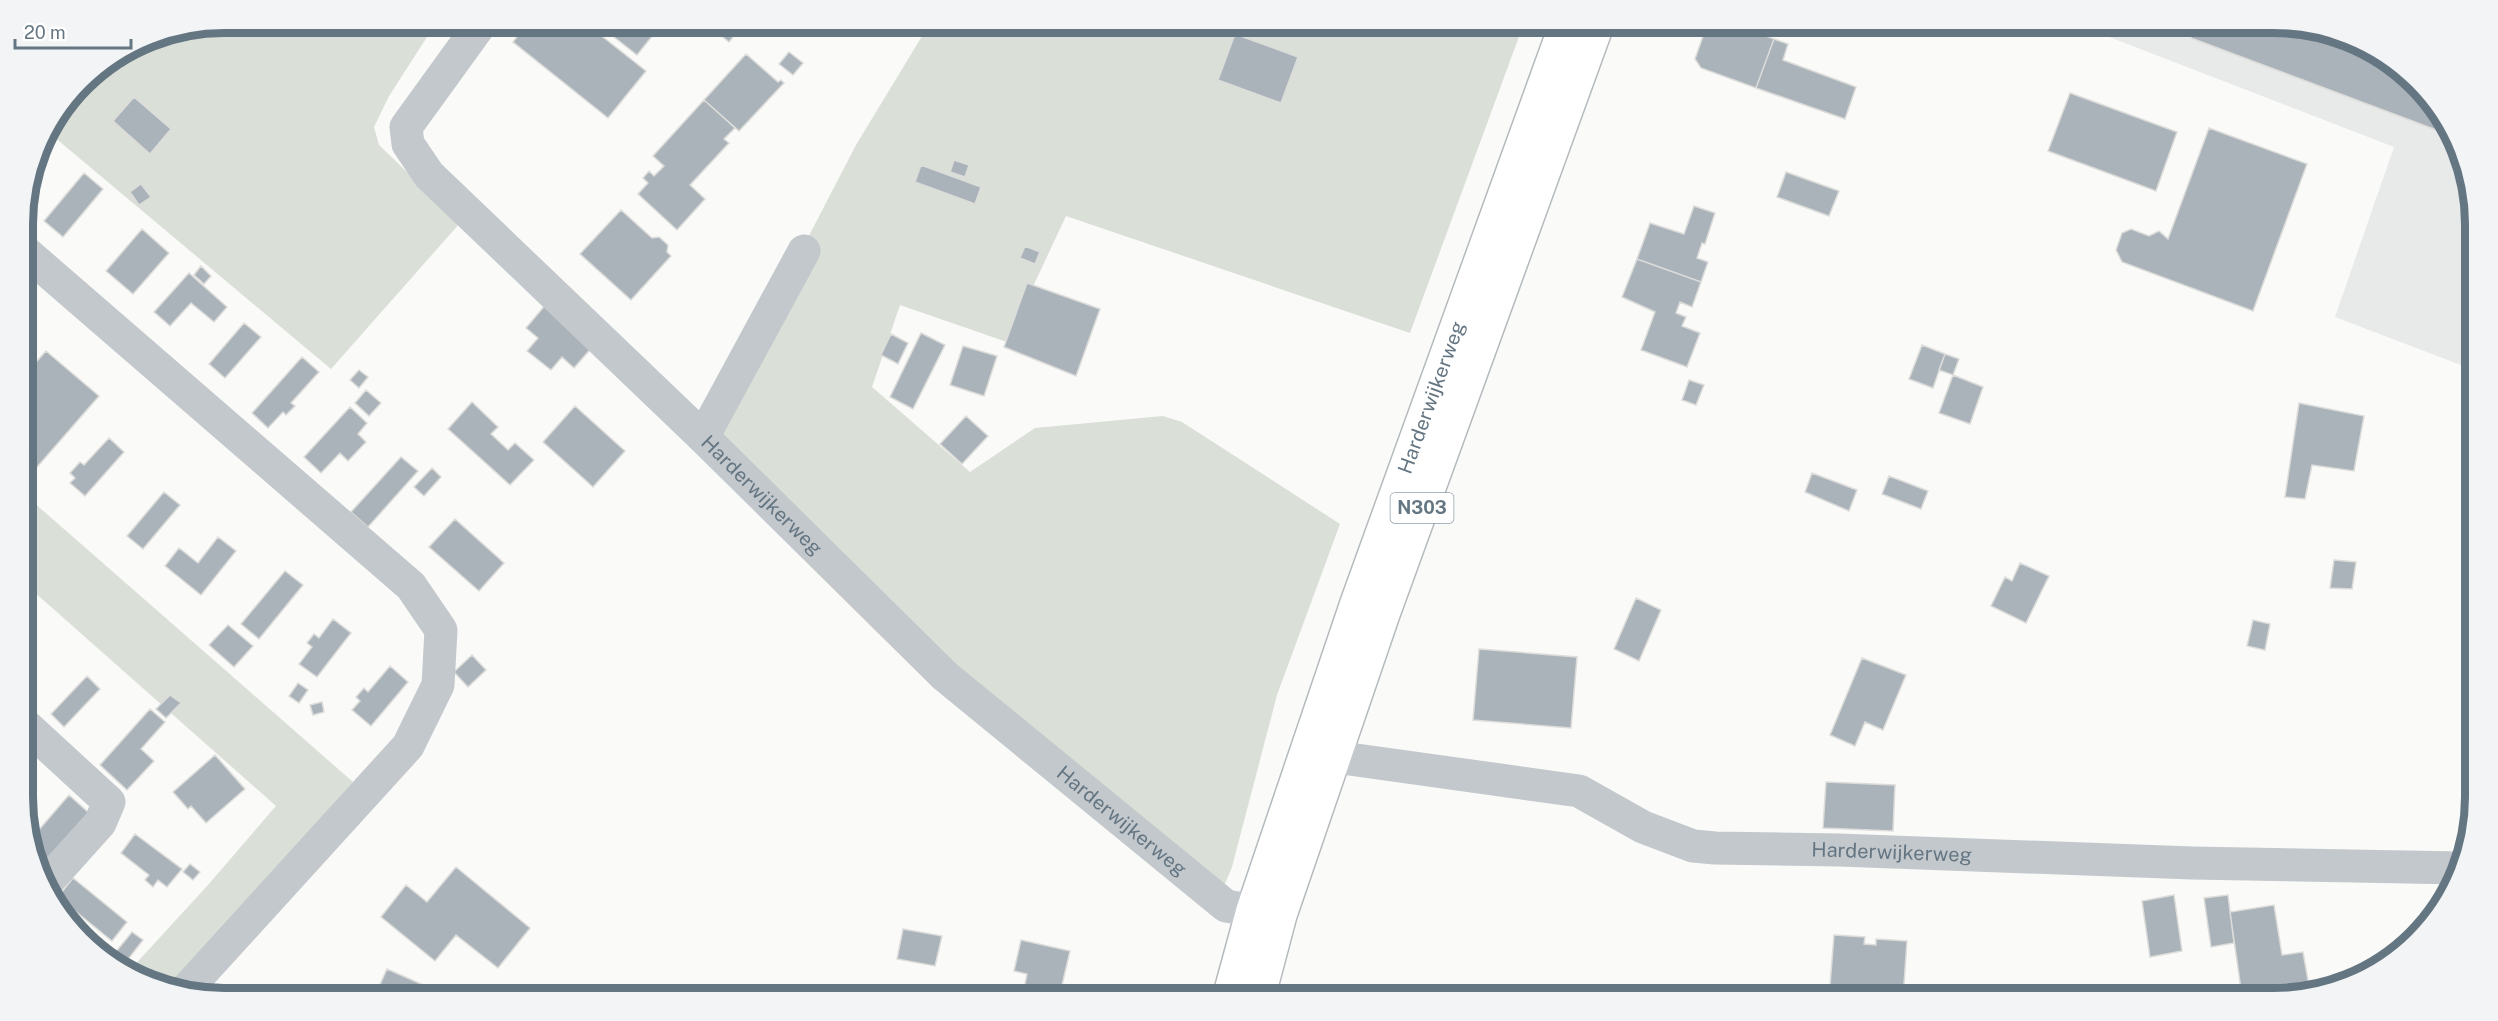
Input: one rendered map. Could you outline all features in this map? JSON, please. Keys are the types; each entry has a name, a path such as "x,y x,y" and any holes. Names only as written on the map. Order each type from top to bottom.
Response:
{"main road":[{"name":"Harderwijkerweg","path":"1259,988 1266,913 1357,603 1563,33"},
{"name":"Harderwijkerweg","path":"1232,988 1335,757 1383,614 1594,33"}],"lane":[{"name":"Harderwijkerweg","path":"474,33 406,127 408,144 429,175 703,437 945,676 1226,906 1266,913"},
{"path":"703,437 804,251"},
{"path":"33,259 411,586 441,630 438,685 408,746 191,985"},
{"path":"33,732 110,802 99,823 51,877"},
{"name":"Harderwijkerweg","path":"1335,757 1579,791 1643,827 1693,846 2192,863 2451,868"}],"shaded area":[{"path":"430,33 389,96 374,127 379,145 460,223 331,369 54,137 80,98 108,72 128,59 163,43 199,35"},
{"path":"924,33 1520,33 1410,333 1066,216 1007,342 900,305 872,387 970,472 1035,428 1163,416 1182,422 1340,524 1277,695 1232,867 1217,903 933,644 711,425 856,145"},
{"path":"2099,33 2299,35 2335,43 2358,53 2380,65 2400,80 2426,108 2439,128 2458,175 2465,224 2465,367 2335,317 2394,147"},
{"path":"33,502 353,782 175,981 135,965 276,806 33,591"}],"building":[{"path":"520,33 598,33 646,71 608,118 513,42"},
{"path":"609,33 655,33 637,55"},
{"path":"718,33 736,33 729,42"},
{"path":"1704,33 1758,33 1774,39 1756,88 1701,68 1695,59"},
{"path":"2193,33 2274,33 2299,35 2335,43 2380,65 2400,80 2426,108 2441,132 2191,38"},
{"path":"1235,34 1298,57 1281,103 1218,80"},
{"path":"1774,39 1788,44 1783,60 1856,87 1845,119 1756,88"},
{"path":"789,52 803,63 793,75 779,64"},
{"path":"746,54 778,82 781,80 784,83 739,131 704,100"},
{"path":"2070,93 2177,132 2156,191 2048,151"},
{"path":"134,97 171,129 150,154 113,121"},
{"path":"704,100 735,128 724,139 729,143 690,185 705,199 677,230 638,194 648,183 643,178 649,171 654,176 664,166 653,156"},
{"path":"2209,128 2307,164 2253,311 2122,262 2116,250 2122,233 2131,229 2149,236 2159,231 2168,239"},
{"path":"954,160 969,165 965,177 950,172"},
{"path":"921,165 981,187 975,204 915,182"},
{"path":"1786,172 1839,191 1829,216 1777,197"},
{"path":"84,173 103,189 63,237 44,221"},
{"path":"141,184 151,197 139,205 130,192"},
{"path":"1694,206 1715,213 1705,244 1702,243 1697,258 1708,262 1701,282 1637,259 1650,223 1684,234"},
{"path":"621,210 652,238 659,237 668,245 667,252 671,256 631,300 580,254"},
{"path":"142,229 169,253 133,294 106,271"},
{"path":"1025,246 1040,252 1035,264 1020,258"},
{"path":"1637,259 1701,282 1692,307 1680,302 1676,313 1686,317 1682,326 1700,333 1687,367 1641,350 1655,312 1622,297"},
{"path":"201,266 211,276 204,284 194,275"},
{"path":"189,273 227,307 214,322 191,303 170,326 154,312"},
{"path":"1027,283 1100,309 1076,376 1004,347"},
{"path":"547,303 595,344 574,368 562,357 551,370 527,351 538,338 526,328"},
{"path":"244,323 261,337 225,378 209,364"},
{"path":"921,333 945,345 913,409 890,397"},
{"path":"891,334 908,343 898,364 881,355"},
{"path":"1922,345 1945,354 1933,388 1909,379"},
{"path":"963,346 997,356 984,396 950,385"},
{"path":"46,351 99,396 33,472 33,366"},
{"path":"1945,354 1959,359 1953,375 1939,370"},
{"path":"302,357 319,372 291,403 295,406 286,415 283,412 268,428 252,413"},
{"path":"359,370 368,377 359,388 350,380"},
{"path":"1953,375 1983,387 1970,424 1939,413"},
{"path":"1689,380 1704,385 1696,405 1682,400"},
{"path":"366,390 381,403 369,416 355,403"},
{"path":"472,402 498,427 491,434 508,450 515,443 534,460 510,485 448,429"},
{"path":"2299,403 2364,416 2354,471 2312,465 2305,499 2285,497"},
{"path":"575,406 625,451 593,487 543,442"},
{"path":"350,407 367,423 358,434 366,442 348,461 340,453 321,473 304,457"},
{"path":"966,416 988,436 962,464 940,444"},
{"path":"109,438 124,452 85,496 70,483 75,478 70,473 80,462 84,465"},
{"path":"401,457 418,471 368,527 351,512"},
{"path":"432,468 441,477 424,496 414,487"},
{"path":"1812,473 1857,490 1849,511 1805,492"},
{"path":"1889,476 1928,491 1921,509 1882,494"},
{"path":"164,492 180,505 143,549 127,536"},
{"path":"455,519 504,563 479,591 429,547"},
{"path":"218,537 236,551 201,595 165,566 179,548 198,563"},
{"path":"2334,560 2356,562 2352,589 2330,588"},
{"path":"2020,563 2049,576 2026,623 1991,606 2005,577 2012,581"},
{"path":"285,571 303,585 259,639 241,624"},
{"path":"1636,598 1661,610 1639,661 1614,649"},
{"path":"333,619 351,633 317,677 299,664 312,647 307,643 314,634 319,638"},
{"path":"2253,620 2270,624 2265,650 2247,646"},
{"path":"228,625 253,646 234,667 209,645"},
{"path":"1479,649 1577,657 1571,728 1473,720"},
{"path":"472,655 486,670 468,687 454,672"},
{"path":"1862,658 1906,675 1883,730 1865,722 1855,746 1830,735"},
{"path":"390,666 408,682 371,726 352,710 360,701 356,697 364,688 368,692"},
{"path":"87,676 100,689 64,727 51,714"},
{"path":"298,683 308,690 299,703 289,696"},
{"path":"170,695 181,703 166,718 156,709"},
{"path":"322,702 324,712 313,715 310,705"},
{"path":"150,709 165,722 141,749 154,761 127,790 100,765"},
{"path":"215,755 245,789 206,823 191,806 188,809 173,792"},
{"path":"1826,782 1895,785 1893,831 1823,828"},
{"path":"69,795 89,813 44,861 37,832"},
{"path":"135,834 182,869 167,887 158,880 153,887 145,880 149,875 121,853"},
{"path":"190,864 200,872 193,880 183,872"},
{"path":"456,867 530,928 498,968 456,935 435,961 381,917 406,885 427,902"},
{"path":"73,878 127,922 112,941 65,902 60,894"},
{"path":"2174,895 2182,951 2150,957 2142,901"},
{"path":"2228,895 2234,943 2211,947 2204,898"},
{"path":"2274,905 2282,955 2303,952 2309,984 2286,988 2241,988 2230,912"},
{"path":"903,929 942,936 935,966 897,959"},
{"path":"132,932 143,940 127,961 115,953"},
{"path":"1834,935 1865,937 1864,944 1876,945 1876,939 1907,941 1904,988 1830,988"},
{"path":"1021,940 1070,951 1061,988 1024,988 1027,974 1014,971"},
{"path":"387,969 430,988 378,988"}]}
